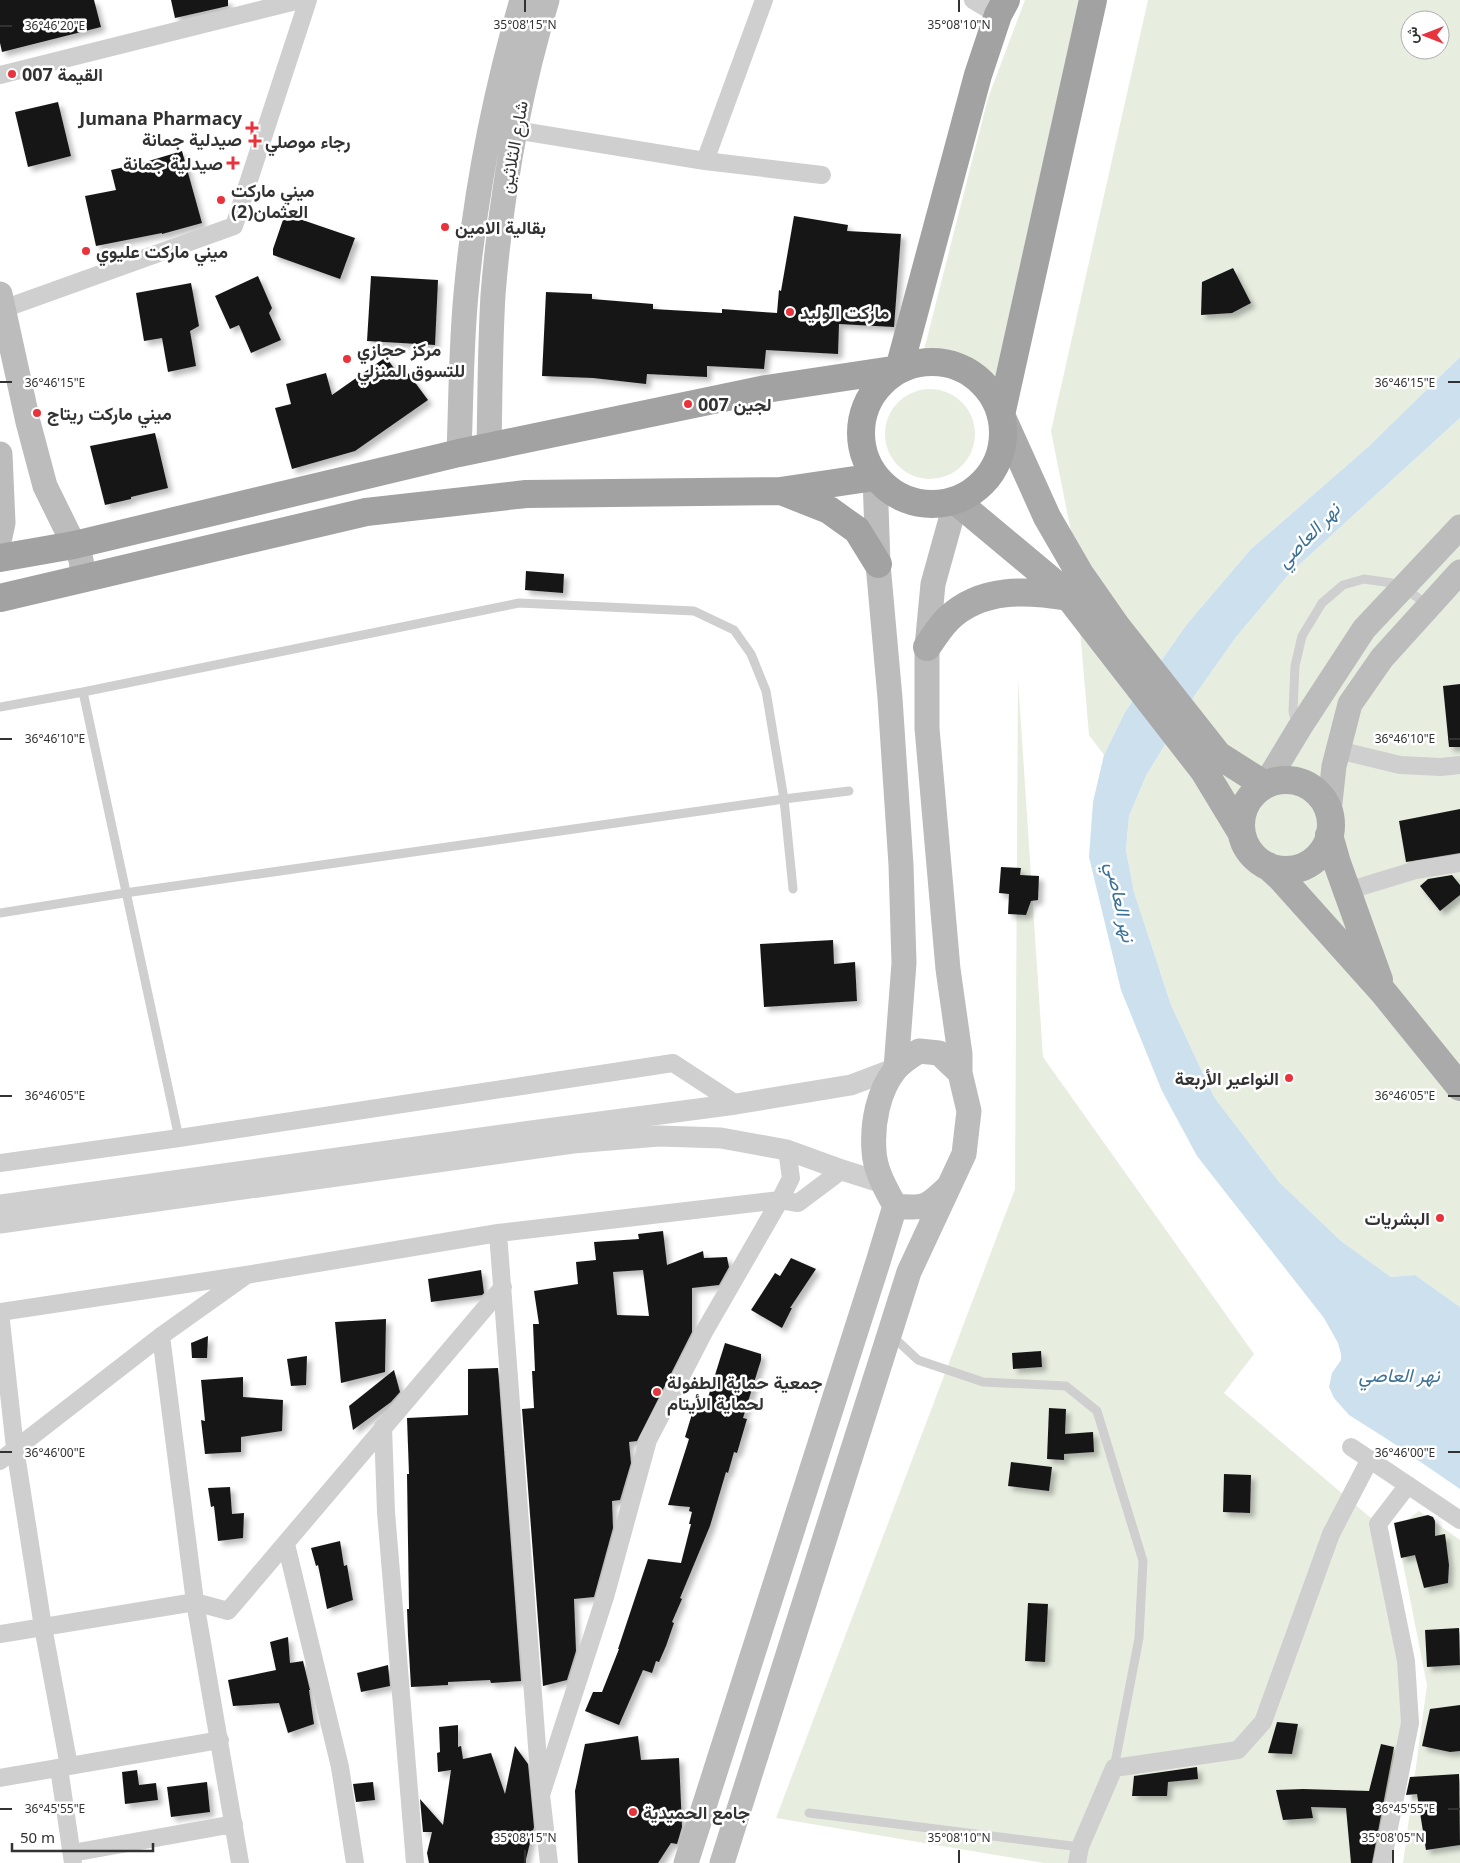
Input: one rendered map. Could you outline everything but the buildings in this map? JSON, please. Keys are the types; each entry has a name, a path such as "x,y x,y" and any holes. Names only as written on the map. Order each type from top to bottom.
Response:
{"highway":[{"path":"1001,415 1093,0"},
{"path":"0,558 74,545 459,453 766,389 899,369 916,363 934,361 952,364 968,371 982,382 994,397 1001,415 1003,431 1002,449 995,466 985,481 972,493 956,501 938,505 920,504 903,499 888,490 875,477 866,461 861,444 860,426 864,408 872,392 886,377 899,369 978,75 1002,7"},
{"path":"0,598 366,512 526,494 780,491 875,477"},
{"path":"780,491 829,510 857,530 878,564"}],"main road":[{"path":"459,453 466,295 475,208 488,132 522,0"},
{"name":"شارع الثلاثين","path":"489,447 493,296 502,208 515,130 532,51 547,0"},
{"path":"2,301 28,422 45,486 74,545 80,553 81,579"},
{"path":"1001,415 1047,517 1118,644"},
{"path":"0,454 3,523 0,538"},
{"path":"875,477 878,564 890,698 904,963 896,1068"},
{"path":"722,1863 909,1272 964,1154 969,1111 960,1073 960,1054 948,969 927,728 927,647 933,584 956,501 1065,592 1118,644 1211,763 1250,852 1281,878 1384,993 1460,1087"},
{"path":"1265,785 1364,628 1460,527"},
{"path":"1268,866 1290,870 1310,862 1319,855 1329,824 1334,766 1350,704 1382,658 1460,572"},
{"path":"927,647 948,619 972,601 1004,593 1037,592 1069,598"},
{"path":"1211,763 1265,785"},
{"path":"1241,832 1241,820 1248,800 1265,785 1287,780 1303,784 1317,793 1329,824 1347,892 1384,993"},
{"path":"686,1863 895,1206 882,1183 874,1153 876,1119 884,1086 896,1068 919,1051 939,1053 960,1073"},
{"path":"895,1206 917,1208 930,1204 948,1187"}],"street":[{"path":"0,75 300,0"},
{"path":"2,301 234,226 308,0"},
{"path":"705,162 764,0"},
{"path":"973,0 1002,7"},
{"path":"515,130 705,162 822,175"},
{"path":"1338,750 1400,765 1441,767 1460,765"},
{"path":"1347,892 1416,870 1460,863"},
{"path":"0,1162 179,1138 673,1063 736,1104"},
{"path":"0,1205 534,1130 736,1104 851,1085 896,1068"},
{"path":"0,1223 573,1143 659,1136 721,1138 788,1150 882,1183"},
{"path":"541,1795 605,1597 648,1440 704,1332 791,1178 788,1150"},
{"path":"234,1824 72,1858 64,1767 15,1448 0,1312 246,1275 498,1233 780,1200 798,1203 842,1170"},
{"path":"498,1233 541,1795 549,1863"},
{"path":"0,1461 161,1336 246,1275"},
{"path":"0,1634 195,1602 228,1611 503,1287"},
{"path":"161,1336 195,1602 240,1863"},
{"path":"383,1427 386,1512 414,1863"},
{"path":"1351,1447 1460,1520"},
{"path":"1078,1855 1114,1768 1238,1750 1263,1722 1331,1534 1370,1459"},
{"path":"1382,1863 1410,1723 1406,1661 1378,1524 1408,1485"},
{"path":"286,1544 340,1767 354,1863"},
{"path":"0,1778 220,1740"}],"lane":[{"path":"1297,732 1293,712 1295,666 1302,636 1322,603 1343,585 1364,579 1392,583 1403,587 1429,606"},
{"path":"0,707 83,692 519,603 694,610 734,630 751,654 766,691 784,799 793,889"},
{"path":"83,692 179,1138"},
{"path":"0,913 125,893 849,791"},
{"path":"889,1333 918,1360 984,1382 1066,1386 1097,1411 1143,1561 1140,1638 1114,1768"},
{"path":"809,1812 1078,1855"}],"shaded area":[{"path":"1025,0 1079,0 993,387 970,367 943,355 923,354 988,98"},
{"path":"1148,0 1460,0 1460,357 1368,447 1251,549 1187,624 1125,712 1104,755 1089,735 1072,537 1051,431"},
{"path":"930,389 947,392 962,402 972,417 975,434 972,451 962,466 947,476 930,479 913,476 898,466 888,451 885,434 888,417 898,402 913,392"},
{"path":"1460,418 1460,1307 1415,1275 1391,1277 1341,1241 1279,1182 1214,1097 1171,1005 1134,892 1126,850 1129,816 1146,776 1195,695 1236,637 1289,574"},
{"path":"1018,679 1043,1057 1254,1354 1224,1393 1378,1524 1410,1723 1382,1863 1044,1863 776,1818 1015,1189"},
{"path":"1419,1511 1460,1540 1460,1863 1403,1863 1427,1685 1396,1528"}],"water":[{"name":"نهر العاصي","path":"1460,357 1460,418 1289,574 1236,637 1195,695 1146,776 1129,816 1126,850 1134,892 1171,1005 1214,1097 1279,1182 1341,1241 1391,1277 1415,1275 1460,1307 1460,1489 1349,1415 1334,1398 1329,1387 1332,1373 1341,1360 1341,1354 1338,1343 1324,1318 1197,1156 1162,1091 1121,990 1089,857 1093,802 1104,755 1125,712 1187,624 1251,549 1368,447"}],"place":[{"name":"القيمة 007","path":"12,74"},
{"name":"Jumana Pharmacy صيدلية جمانة","path":"252,128"},
{"name":"رجاء موصلي","path":"255,141"},
{"name":"صيدلية جمانة","path":"233,163"},
{"name":"ميني ماركت العثمان(2)","path":"221,200"},
{"name":"بقالية الامين","path":"445,227"},
{"name":"ميني ماركت عليوي","path":"86,251"},
{"name":"ماركت الوليد","path":"790,312"},
{"name":"مركز حجازي للتسوق المنزلي","path":"347,359"},
{"name":"لجين 007","path":"688,404"},
{"name":"ميني ماركت ريتاج","path":"37,413"},
{"name":"النواعير الأربعة","path":"1289,1078"},
{"name":"البشريات","path":"1440,1218"},
{"name":"جمعية حماية الطفولة لحماية الأيتام","path":"657,1392"},
{"name":"جامع الحميدية","path":"633,1812"}]}
